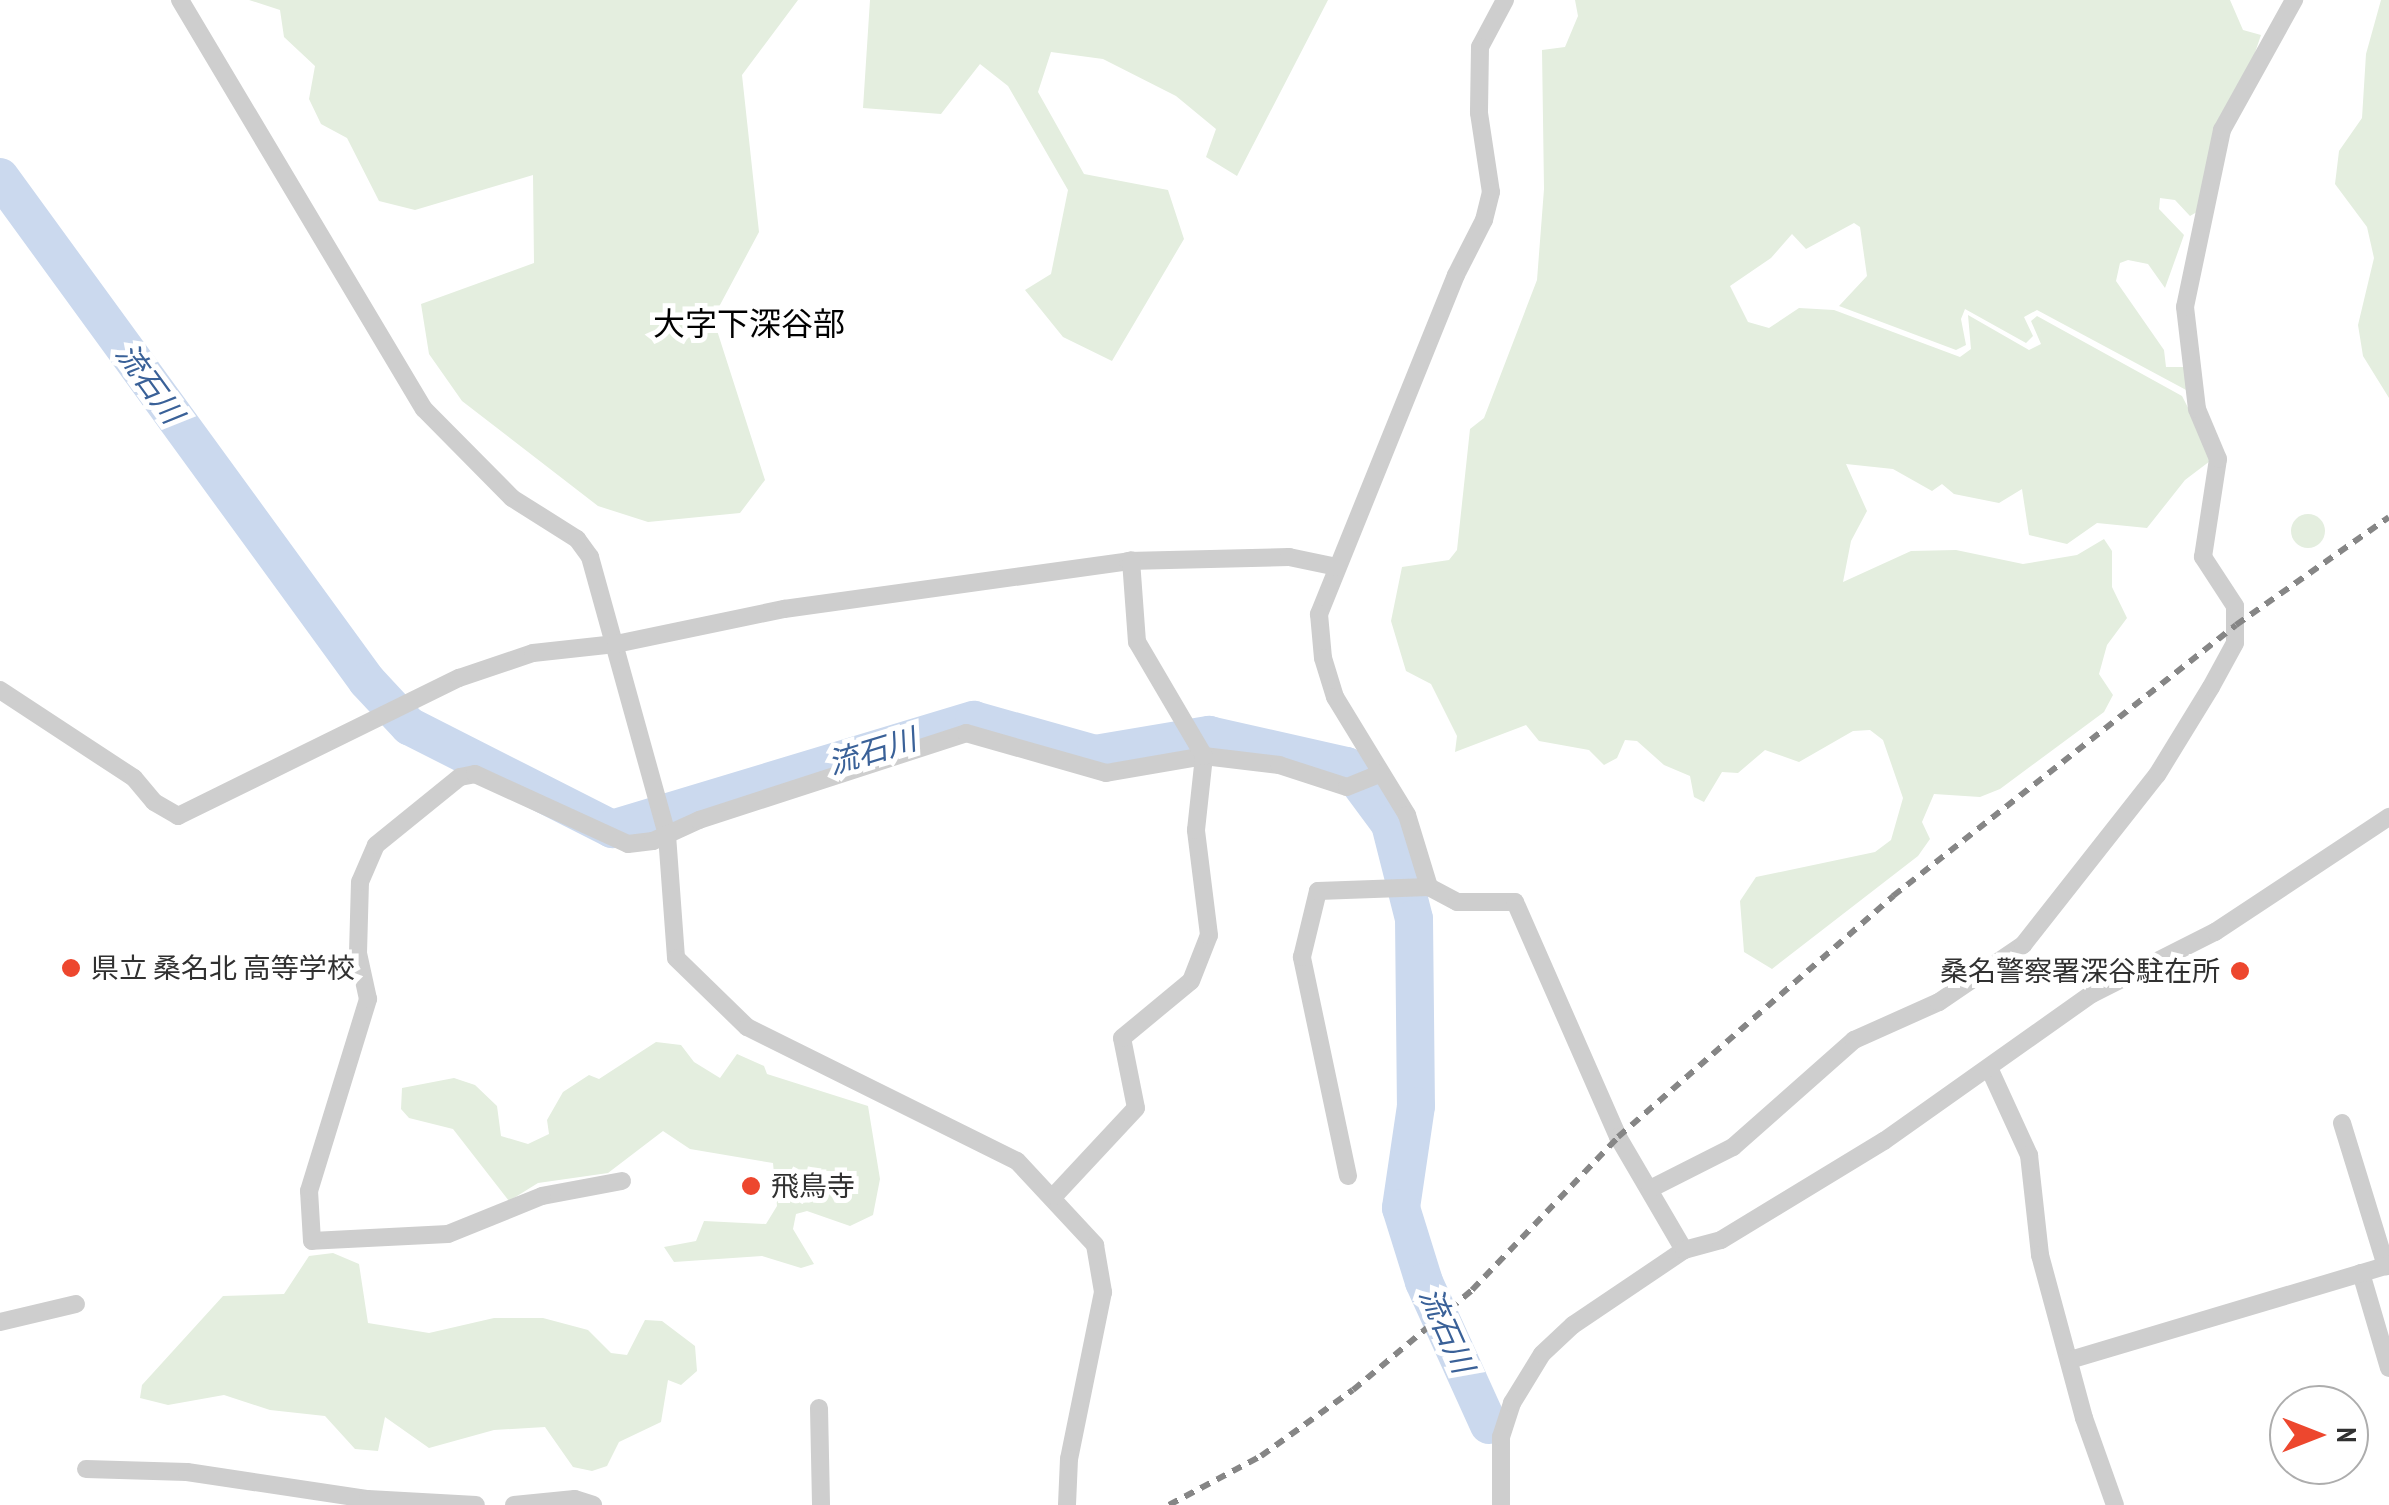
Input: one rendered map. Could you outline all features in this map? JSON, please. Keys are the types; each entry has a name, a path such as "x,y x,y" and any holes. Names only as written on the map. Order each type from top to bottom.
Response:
{"street":[{"path":"180,0 393,365 436,423 500,487 576,539 600,580 667,834 676,958 712,997 785,1049 1016,1161 1054,1196 1096,1245 1104,1275 1097,1341 1069,1459 1067,1505"},
{"path":"1429,886 1407,814 1335,697 1323,658 1319,614 1456,275 1484,220 1491,192 1479,113 1480,47 1505,0"},
{"path":"1650,1189 1733,1147 1854,1040 1939,1002 2022,945 2157,775 2227,658 2235,642 2235,606 2206,569 2202,546 2217,448 2198,409 2186,307 2222,130 2294,0"},
{"path":"0,690 134,778 154,802 178,816 459,678 533,653 616,644 784,609 1131,560 1288,557 1337,567"},
{"path":"1054,1196 1136,1108 1122,1038 1191,980 1209,935 1196,830 1204,756 1137,642 1131,560"},
{"path":"622,1181 542,1196 448,1234 312,1241 308,1191 363,1032 368,999 358,953 360,882 376,845 460,777 475,774 598,836 628,844 966,733 1106,773 1204,756 1279,764 1347,788 1379,774"},
{"path":"1496,1504 1500,1437 1542,1354 1574,1325 1684,1250 1721,1240 1990,1070 2092,994 2215,932 2389,817"},
{"path":"1348,1176 1302,958 1318,891 1429,886 1457,902 1515,902 1618,1136 1684,1250"},
{"path":"1990,1070 2029,1156 2040,1255 2116,1505"},
{"path":"2070,1360 2388,1266 2342,1123"},
{"path":"2361,1273 2389,1368"},
{"path":"0,1322 76,1304"},
{"path":"818,1408 820,1505"},
{"path":"86,1469 186,1472 284,1496 476,1505"},
{"path":"514,1505 575,1498 593,1505"}],"green space":[{"path":"249,0 798,0 742,75 759,232 713,318 765,480 740,513 648,522 598,506 462,401 429,354 421,304 534,263 533,175 415,210 379,201 347,138 321,124 309,99 315,66 284,37 280,10"},
{"path":"870,0 1328,0 1237,176 1206,157 1216,129 1176,96 1103,59 1051,52 1038,92 1084,174 1168,190 1184,239 1112,361 1063,337 1025,290 1051,274 1068,190 1008,86 980,64 941,114 863,108"},
{"path":"1575,0 2230,0 2243,30 2261,35 2202,209 2190,216 2175,200 2160,198 2159,209 2184,235 2165,288 2148,264 2128,260 2120,263 2116,281 2164,350 2166,367 2187,367 2188,391 2037,310 2024,317 2033,336 2026,343 1965,309 1961,319 1966,345 1956,350 1839,306 1867,276 1860,227 1854,223 1806,249 1792,234 1771,258 1730,286 1748,322 1769,328 1799,308 1834,310 1960,357 1971,349 1968,315 2029,350 2041,344 2031,321 2037,316 2182,396 2214,458 2185,480 2147,528 2097,523 2067,544 2029,535 2022,489 1999,503 1954,494 1942,484 1932,491 1893,469 1846,464 1867,511 1851,541 1843,582 1911,551 1956,550 2023,564 2077,555 2104,539 2112,551 2112,587 2127,618 2107,645 2099,674 2113,695 2104,712 2000,789 1980,797 1934,794 1922,822 1930,839 1918,856 1772,969 1744,952 1740,901 1756,877 1875,852 1891,840 1903,798 1883,740 1870,730 1853,731 1799,762 1765,750 1738,773 1722,772 1704,802 1694,797 1690,776 1664,765 1637,741 1625,740 1617,758 1604,765 1589,750 1539,741 1526,725 1455,752 1457,736 1431,684 1406,671 1391,621 1402,567 1449,560 1457,550 1470,429 1484,418 1537,280 1544,189 1542,50 1565,47 1578,16"},
{"path":"2381,0 2389,0 2389,398 2363,356 2358,325 2374,258 2367,227 2335,184 2339,151 2362,118 2366,54"},
{"path":"2308,514 2320,519 2325,531 2320,543 2308,548 2296,543 2291,531 2296,519"},
{"path":"656,1042 681,1045 694,1062 720,1078 737,1054 764,1066 767,1074 868,1106 880,1179 873,1215 850,1226 807,1211 796,1214 793,1229 814,1264 801,1268 762,1256 674,1262 664,1247 696,1241 704,1221 766,1224 777,1206 773,1163 690,1149 663,1131 608,1173 538,1183 509,1201 453,1129 409,1118 401,1109 402,1088 454,1078 475,1085 497,1106 501,1136 528,1144 549,1134 547,1120 563,1092 589,1075 599,1079"},
{"path":"333,1253 359,1264 368,1323 429,1333 494,1318 543,1318 588,1330 611,1353 627,1355 645,1320 662,1321 695,1346 697,1371 681,1385 668,1380 661,1422 619,1442 607,1466 592,1471 573,1467 545,1427 494,1430 429,1448 385,1417 378,1451 355,1449 325,1416 270,1410 224,1395 168,1405 140,1398 142,1385 223,1296 284,1294 309,1256"}],"waterway":[{"name":"流石川","path":"0,177 367,681 409,726 612,829 974,720 1095,754 1209,735 1347,766 1390,824 1414,919 1416,1106 1401,1208 1424,1282 1489,1425"}],"railway":[{"path":"1169,1505 1261,1456 1353,1390 1472,1290 1618,1137 1893,896 2236,625 2389,517"}],"place":[{"name":"県立 桑名北 高等学校","path":"71,968"},
{"name":"桑名警察署深谷駐在所","path":"2240,971"},
{"name":"飛鳥寺","path":"751,1186"}],"district":[{"name":"大字下深谷部","path":"749,323"}]}
